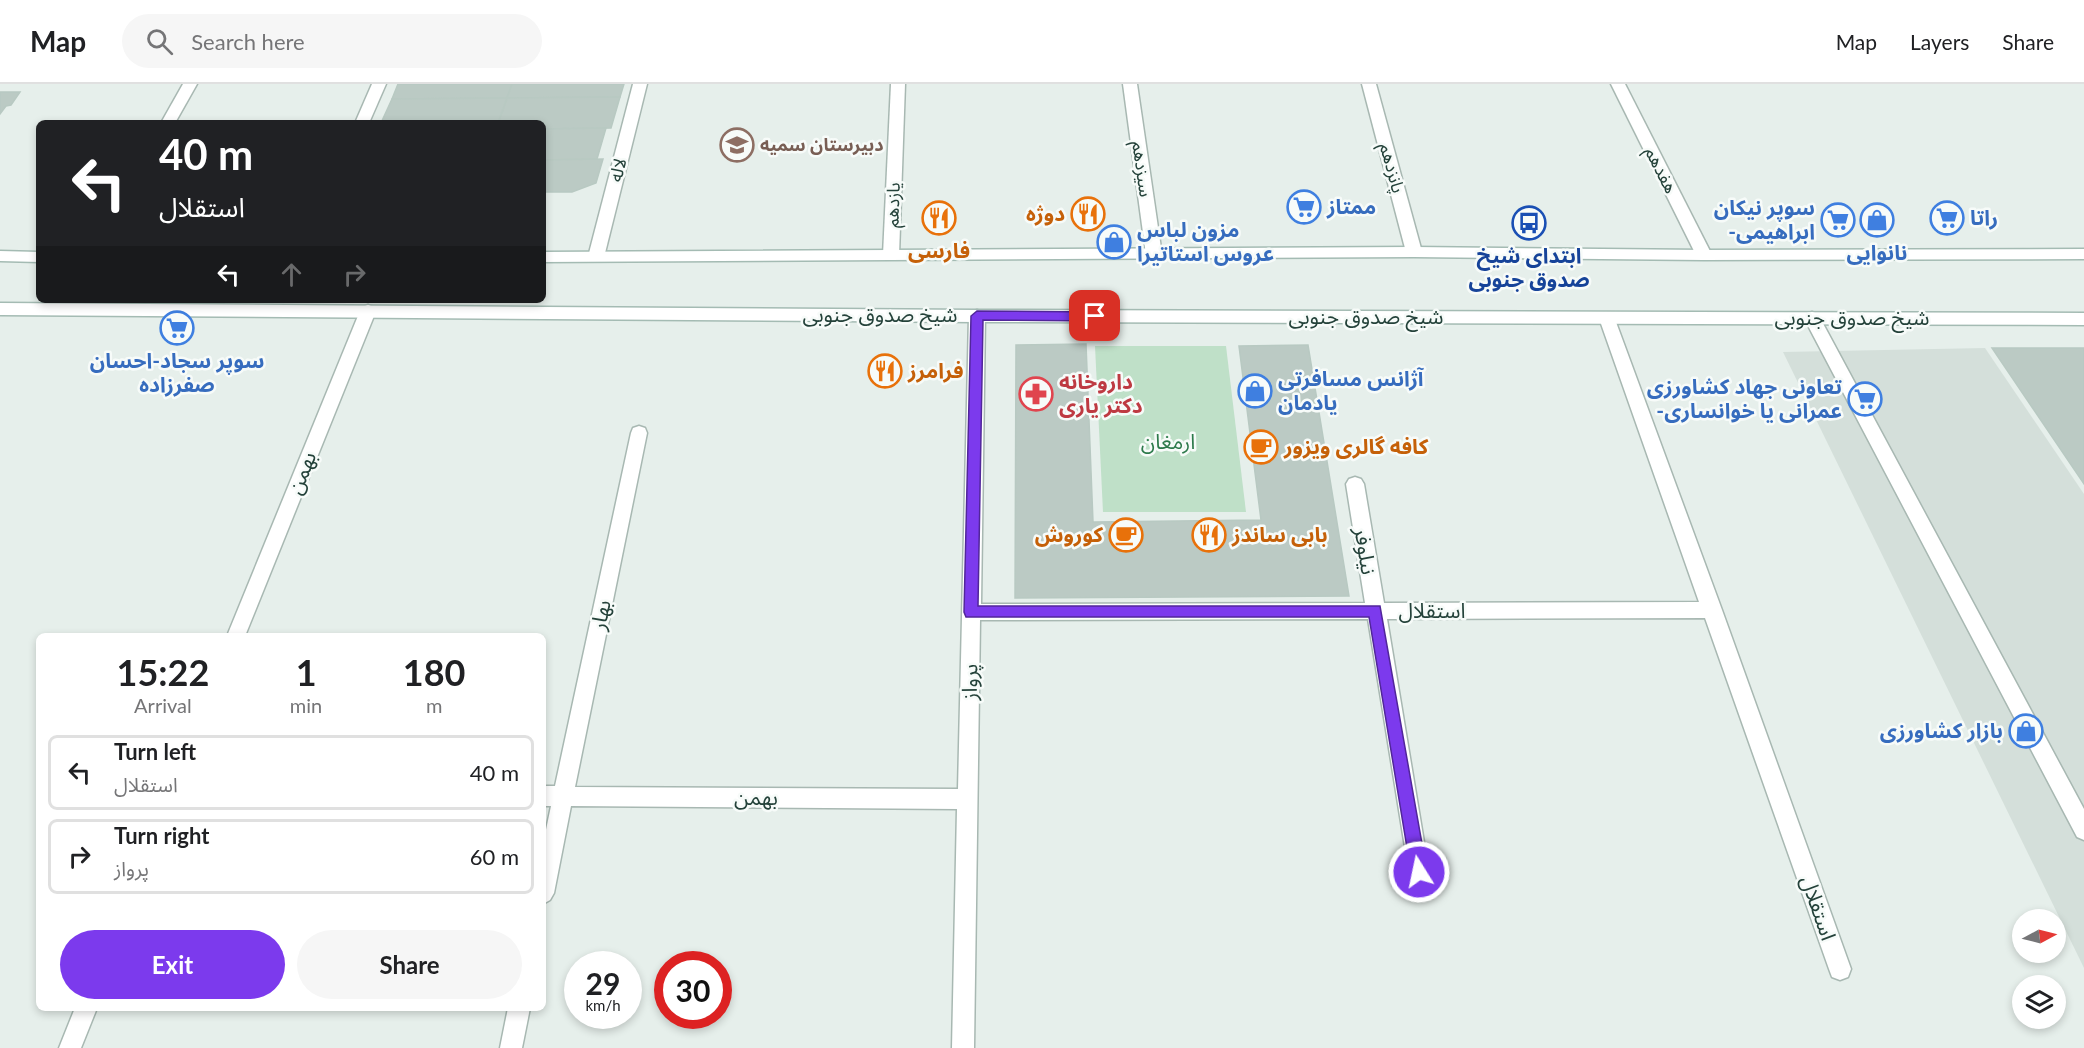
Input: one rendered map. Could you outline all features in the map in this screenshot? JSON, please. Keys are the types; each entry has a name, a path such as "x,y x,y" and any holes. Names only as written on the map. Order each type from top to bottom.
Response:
{"street":[{"path":"170,120 190,84"},
{"path":"363,120 379,84"},
{"name":"لاله","path":"596,257 640,84"},
{"name":"یازدهم","path":"891,255 898,84"},
{"name":"سیزدهم","path":"1130,84 1154,255"},
{"name":"پانزدهم","path":"1370,84 1414,252"},
{"name":"هفدهم","path":"1618,84 1704,255"},
{"path":"546,257 1414,252 1704,255 2084,254"},
{"path":"0,256 36,257"},
{"name":"شیخ صدوق جنوبی","path":"0,309 977,316 2084,319"},
{"name":"بهمن","path":"237,633 368,311"},
{"name":"پرواز","path":"963,1048 977,316"},
{"name":"استقلال","path":"1607,318 1840,969"},
{"path":"1812,318 2084,830"},
{"name":"بهار","path":"553,796 639,433"},
{"name":"نیلوفر","path":"1355,484 1419,872"},
{"name":"استقلال","path":"971,612 1375,614 1713,610"},
{"path":"546,864 553,796"},
{"name":"بهمن","path":"553,796 969,799"},
{"path":"70,1048 85,1011"},
{"path":"511,1048 518,1011"}],"shaded area":[{"name":"بازار کشاورزی","path":"1985,348 2084,494 2084,968 2066,931 2066,909 2055,909 1783,352"}],"green space":[{"name":"ارمغان","path":"1095,346 1226,346 1246,512 1103,512"}],"building":[{"path":"398,84 512,84 507,98 392,99"},
{"path":"512,84 624,84 620,97 507,98"},
{"path":"0,92 20,92 11,105 6,106 0,114"},
{"path":"620,97 611,128 546,129 546,120 499,120 507,98"},
{"path":"507,98 499,120 382,120 392,99"},
{"path":"606,128 597,159 546,160 546,129"},
{"path":"603,159 596,183 572,192 546,192 546,160"},
{"name":"ارمغان","path":"1086,344 1093,522 1261,520 1239,346 1308,345 1349,596 1015,598 1016,345"},
{"path":"1992,348 2084,348 2084,484"}],"place":[{"name":"دبیرستان سمیه","path":"737,145"},
{"name":"ممتاز","path":"1304,207"},
{"name":"دوژه","path":"1088,214"},
{"name":"فارسی","path":"939,218"},
{"name":"راتا","path":"1947,218"},
{"name":"سوپر نیکان -ابراهیمی","path":"1838,220"},
{"name":"نانوایی","path":"1877,220"},
{"name":"ابتدای شیخ صدوق جنوبی","path":"1529,223"},
{"name":"مزون لباس عروس استاتیرا","path":"1114,242"},
{"name":"سوپر سجاد-احسان صفرزاده","path":"177,328"},
{"name":"فرامرز","path":"885,371"},
{"name":"آژانس مسافرتی یادمان","path":"1255,391"},
{"name":"داروخانه دکتر یاری","path":"1036,394"},
{"name":"تعاونی جهاد کشاورزی -عمرانی یا خوانساری","path":"1865,399"},
{"name":"کافه گالری ویزور","path":"1261,447"},
{"name":"کوروش","path":"1126,535"},
{"name":"بابی ساندز","path":"1209,535"},
{"name":"بازار کشاورزی","path":"2026,731"}],"route":[{"path":"1095,316 977,316 971,612 1375,611 1419,872"}]}
